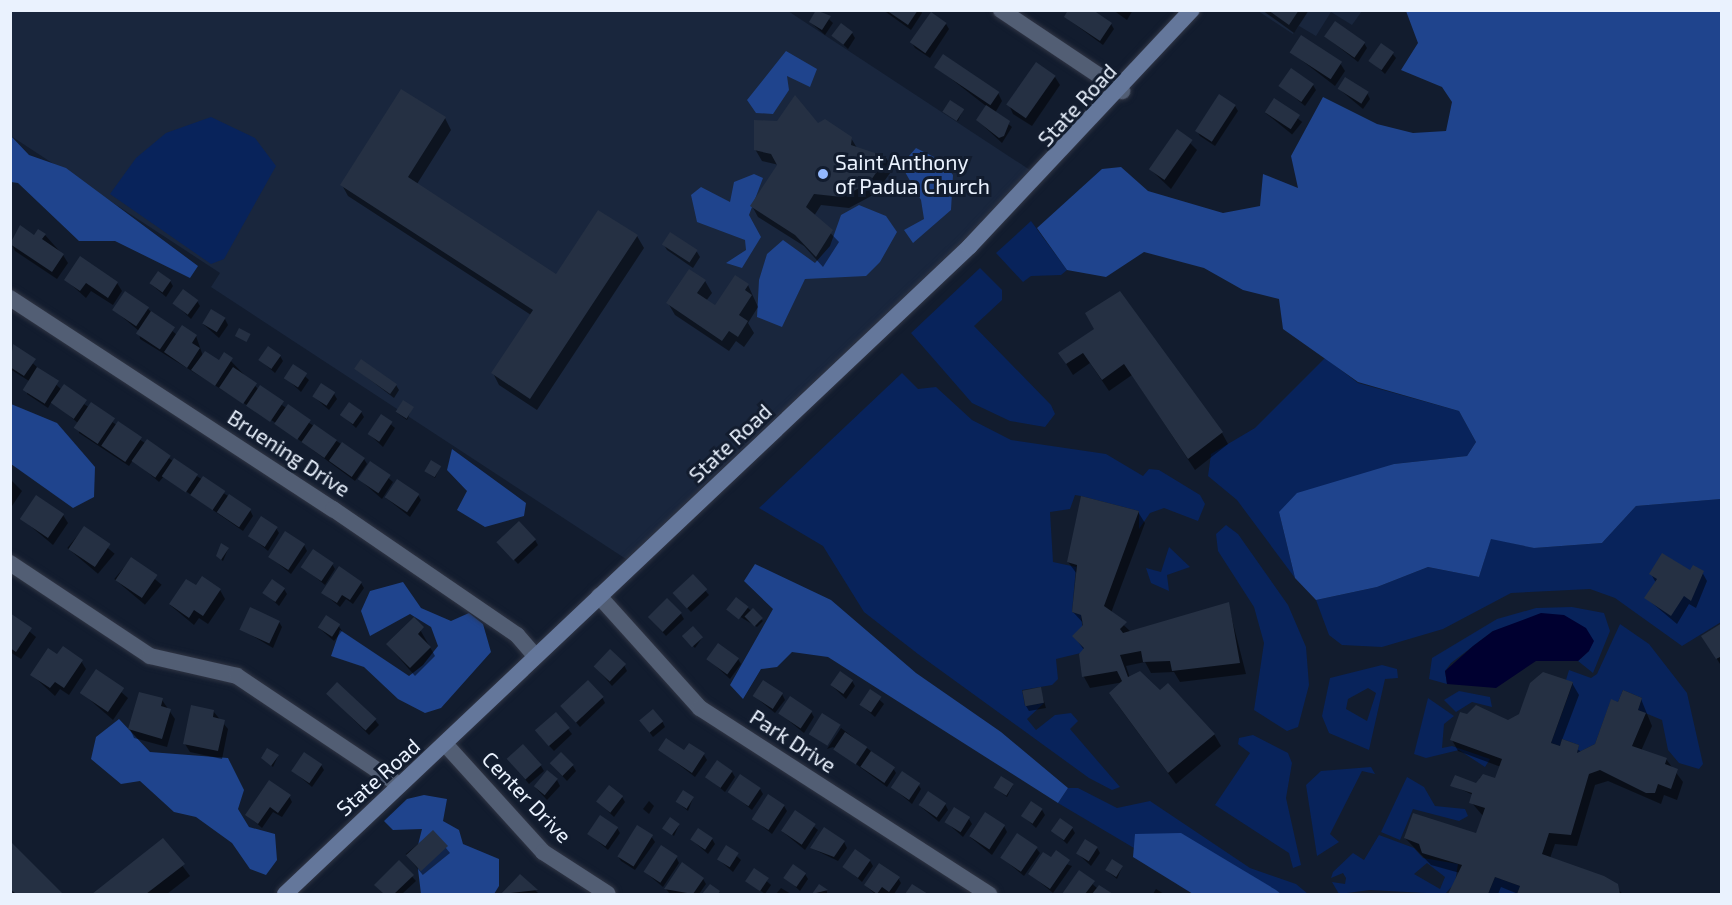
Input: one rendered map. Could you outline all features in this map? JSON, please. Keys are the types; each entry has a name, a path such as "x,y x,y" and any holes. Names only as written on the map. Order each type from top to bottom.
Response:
{"main road":[{"name":"State Road","path":"290,893 399,784 447,746 535,656 970,246 1122,91 1192,10"}],"street":[{"path":"1002,10 1122,91"},
{"name":"Bruening Drive","path":"10,298 333,509 517,635 535,656"},
{"path":"10,563 150,656 237,676 399,784"},
{"name":"Park Drive","path":"599,596 700,708 990,894"},
{"name":"Center Drive","path":"447,746 543,852 608,894"}],"shaded area":[{"path":"10,11 788,11 1036,174 629,561 211,287 220,273 11,136"},
{"path":"1258,11 1362,11 1352,25 1331,12 1316,36 1299,26 1293,34"},
{"path":"1406,11 1721,11 1721,499 1636,506 1602,543 1534,548 1491,539 1479,577 1428,567 1377,587 1316,600 1295,578 1279,512 1297,493 1394,464 1467,456 1476,442 1459,411 1358,382 1283,329 1279,299 1243,290 1204,268 1144,252 1106,277 1067,270 1037,228 1102,169 1121,167 1148,191 1223,213 1260,206 1263,174 1298,188 1291,156 1323,97 1377,124 1413,133 1446,131 1452,102 1442,87 1401,70 1418,43"},
{"path":"786,51 817,69 810,87 787,76 789,90 773,114 756,113 747,100"},
{"path":"211,117 255,138 276,166 224,259 211,264 110,194 136,158 166,133"},
{"path":"10,135 29,155 66,168 198,266 190,278 115,241 79,241 18,183 11,182"},
{"path":"916,148 942,161 953,175 951,210 913,243 904,230 924,219 921,200 901,165"},
{"path":"754,174 763,178 749,215 761,237 742,268 726,263 746,250 745,240 697,222 691,195 701,187 730,202 734,182"},
{"path":"859,205 886,216 897,232 880,262 866,276 805,279 782,327 757,317 759,280 767,254 783,240 815,263 830,246 841,215"},
{"path":"1031,221 1067,270 1061,275 1031,276 1023,282 996,253"},
{"path":"980,268 1002,290 1002,300 974,326 1051,405 1055,414 1045,427 1010,421 972,403 911,333"},
{"path":"1325,358 1358,383 1459,411 1476,442 1467,456 1394,464 1279,512 1295,578 1237,500 1208,476 1211,454 1255,428"},
{"path":"902,373 918,389 936,387 972,420 1011,440 1106,454 1143,476 1149,469 1159,470 1200,495 1205,504 1198,521 1164,508 1150,513 1139,529 1139,511 1081,496 1075,495 1070,509 1050,512 1053,562 1076,567 1072,612 1081,615 1085,652 1056,659 1058,679 1052,685 1022,690 1025,706 1044,703 1027,719 1036,730 1055,715 1071,713 1078,721 1070,729 1120,787 1112,790 1089,778 918,654 864,612 823,546 759,508"},
{"path":"11,404 57,423 95,467 94,497 73,508 11,464"},
{"path":"452,449 526,503 524,516 485,527 457,510 467,491 447,470"},
{"path":"1721,499 1721,622 1682,646 1615,598 1590,589 1511,593 1443,629 1382,647 1342,645 1329,635 1316,600 1377,587 1428,567 1479,577 1491,538 1534,548 1602,543 1636,506"},
{"path":"1226,525 1238,534 1288,605 1306,647 1309,685 1298,727 1287,731 1254,710 1264,643 1254,607 1218,551 1216,534"},
{"path":"1169,547 1190,567 1167,575 1169,591 1151,583 1146,568 1161,572"},
{"path":"755,564 831,600 916,673 1001,732 1068,788 1058,803 828,657 792,652 777,667 761,669 743,699 730,685 773,609 744,581"},
{"path":"403,582 421,608 451,621 469,613 483,624 491,652 441,708 425,713 398,699 364,667 331,656 340,630 409,676 423,665 438,646 431,627 410,614 370,636 361,611 370,591"},
{"path":"1572,607 1604,613 1610,631 1593,673 1578,661 1589,651 1493,631 1451,663 1445,671 1447,684 1429,679 1432,658 1497,619 1536,608"},
{"path":"1541,613 1564,615 1586,628 1594,641 1589,651 1578,661 1536,661 1496,688 1447,684 1445,671 1473,646 1493,631"},
{"path":"1620,624 1649,644 1687,693 1703,764 1699,769 1679,763 1668,750 1662,720 1638,710 1642,698 1623,690 1618,702 1611,700 1595,744 1577,753 1579,745 1562,739 1560,746 1551,743 1573,683 1566,680 1569,670 1591,678 1597,674"},
{"path":"1382,665 1397,669 1398,678 1385,679 1369,750 1329,733 1322,716 1330,678","holes":["1368,688 1376,693 1367,721 1346,709 1348,699"]},
{"path":"1459,691 1490,697 1492,707 1472,702 1456,712 1444,700"},
{"path":"1428,698 1454,716 1444,724 1442,748 1452,746 1490,759 1485,767 1459,750 1426,758 1414,754"},
{"path":"119,719 150,752 228,758 244,790 238,809 249,827 275,834 277,860 266,875 250,869 232,843 196,817 174,812 140,781 121,784 91,759 96,737"},
{"path":"1253,735 1288,753 1292,763 1286,798 1301,865 1293,868 1289,853 1215,805 1250,753 1238,744 1239,738"},
{"path":"1371,767 1375,774 1362,771 1330,834 1339,842 1317,856 1306,785 1321,771"},
{"path":"1407,777 1424,787 1435,806 1465,809 1468,816 1459,821 1413,809 1400,840 1381,832"},
{"path":"1068,788 1078,788 1117,808 1150,801 1250,868 1296,884 1308,894 1281,894 1136,834 1134,848 1058,803"},
{"path":"424,795 447,799 443,821 459,830 463,844 499,859 499,886 494,894 421,894 416,853 422,829 393,830 384,821 407,799"},
{"path":"1181,833 1281,894 1193,894 1133,857 1135,834"},
{"path":"1379,835 1414,848 1423,858 1458,864 1455,883 1445,894 1370,890 1339,894 1332,882 1345,884 1346,878 1343,873 1331,878 1333,872 1353,853 1364,860","holes":["1427,863 1445,877 1440,889 1414,874"]},
{"path":"1495,877 1520,886 1517,894 1488,894"}],"building":[{"path":"816,10 831,16 822,30 809,22"},
{"path":"886,10 918,10 908,25"},
{"path":"1068,10 1093,10 1112,23 1100,41 1064,17"},
{"path":"1268,10 1299,10 1289,25"},
{"path":"931,12 947,23 925,53 910,42"},
{"path":"1335,21 1365,42 1354,58 1324,37"},
{"path":"841,23 853,32 843,45 831,36"},
{"path":"1301,35 1342,62 1331,79 1290,53"},
{"path":"1381,43 1394,52 1381,70 1368,61"},
{"path":"943,54 999,92 990,105 934,67"},
{"path":"1036,62 1056,76 1026,118 1006,105"},
{"path":"1291,68 1314,84 1301,102 1278,86"},
{"path":"1345,77 1369,92 1361,104 1338,89"},
{"path":"401,89 446,117 408,177 556,274 598,210 638,235 530,399 491,373 533,310 340,185"},
{"path":"1219,94 1236,105 1212,142 1195,131"},
{"name":"Saint Anthony of Padua Church","path":"795,95 818,123 825,119 852,137 851,145 887,157 869,183 842,197 814,194 806,207 833,230 816,257 795,235 750,206 777,165 771,154 754,150 754,120 777,121"},
{"path":"1274,98 1300,115 1291,129 1265,112"},
{"path":"950,100 964,109 957,121 942,112"},
{"path":"986,105 1010,121 1004,136 999,138 976,120"},
{"path":"1177,129 1193,140 1164,180 1149,169"},
{"path":"20,225 34,235 38,229 46,234 42,239 64,254 52,272 10,244"},
{"path":"670,232 698,250 690,263 662,245"},
{"path":"80,256 118,282 108,298 86,283 80,291 64,280"},
{"path":"689,269 706,280 697,293 715,305 735,275 749,284 745,290 752,295 739,315 748,321 738,337 729,331 722,341 666,303"},
{"path":"158,271 171,280 163,292 149,283"},
{"path":"183,289 198,300 188,315 172,304"},
{"path":"125,291 149,307 136,326 112,310"},
{"path":"1120,291 1223,432 1188,459 1124,364 1102,380 1083,353 1066,364 1058,353 1094,329 1085,313"},
{"path":"211,309 226,318 217,332 202,324"},
{"path":"151,311 175,327 160,350 136,333"},
{"path":"182,325 197,335 192,343 200,348 187,368 164,352"},
{"path":"239,328 251,334 246,342 235,336"},
{"path":"13,344 36,359 24,376 10,367"},
{"path":"268,346 281,355 271,369 258,360"},
{"path":"205,351 219,360 224,352 233,358 215,386 191,370"},
{"path":"361,359 397,384 390,394 354,369"},
{"path":"293,364 307,373 298,388 284,378"},
{"path":"37,367 59,381 45,404 23,390"},
{"path":"233,367 257,383 243,404 219,388"},
{"path":"321,383 335,392 327,406 312,396"},
{"path":"64,384 87,400 74,419 51,403"},
{"path":"260,385 284,401 270,422 246,406"},
{"path":"403,400 414,407 407,419 396,412"},
{"path":"91,402 115,418 98,444 74,428"},
{"path":"349,402 362,411 353,424 340,415"},
{"path":"288,404 311,420 297,440 274,424"},
{"path":"381,414 393,422 379,442 368,434"},
{"path":"118,421 142,437 125,462 101,446"},
{"path":"314,424 337,440 324,458 301,442"},
{"path":"147,439 171,456 155,478 132,461"},
{"path":"342,442 365,458 352,477 329,461"},
{"path":"174,458 198,474 186,492 162,476"},
{"path":"431,460 441,466 435,477 424,471"},
{"path":"370,461 391,475 378,493 358,479"},
{"path":"203,476 225,491 213,510 190,495"},
{"path":"397,479 419,494 407,512 385,497"},
{"path":"229,494 251,509 239,527 217,512"},
{"path":"36,495 64,514 48,538 20,519"},
{"path":"1081,496 1139,511 1104,606 1127,622 1120,629 1123,633 1229,602 1240,663 1172,671 1170,661 1143,662 1141,651 1120,655 1128,677 1140,671 1160,690 1168,683 1215,734 1168,773 1109,693 1122,681 1117,671 1082,677 1079,654 1084,648 1072,636 1083,625 1081,615 1072,612 1077,565 1067,562"},
{"path":"261,516 278,527 265,547 248,536"},
{"path":"519,521 536,539 513,560 496,542"},
{"path":"84,526 111,544 95,567 68,549"},
{"path":"285,531 305,544 288,570 268,557"},
{"path":"221,543 229,548 221,560 216,556"},
{"path":"313,549 334,563 321,581 301,567"},
{"path":"1662,553 1690,570 1693,565 1704,571 1691,601 1684,596 1671,616 1644,598 1657,579 1649,574"},
{"path":"131,557 158,575 142,598 115,580"},
{"path":"339,566 362,582 350,600 342,595 337,603 321,593"},
{"path":"693,574 707,589 687,608 673,593"},
{"path":"202,576 221,589 203,616 194,610 189,618 169,604 186,579 196,585"},
{"path":"272,579 285,588 275,602 262,593"},
{"path":"736,597 749,607 739,619 726,610"},
{"path":"667,598 682,613 663,632 648,617"},
{"path":"250,607 280,621 269,644 239,630"},
{"path":"753,608 763,618 754,626 745,616"},
{"path":"10,613 32,628 16,652 10,648"},
{"path":"326,615 340,624 332,637 318,628"},
{"path":"414,617 424,627 418,634 431,647 410,668 386,644"},
{"path":"1722,623 1722,656 1716,659 1701,636"},
{"path":"693,626 703,637 692,647 682,636"},
{"path":"718,643 739,658 727,674 706,659"},
{"path":"63,646 83,660 64,688 55,682 50,688 30,675 48,648 57,654"},
{"path":"610,649 626,664 610,682 594,667"},
{"path":"96,669 124,688 108,712 80,693"},
{"path":"840,671 853,680 843,694 830,685"},
{"path":"1543,672 1573,682 1551,743 1560,746 1562,739 1579,745 1577,753 1595,744 1611,699 1618,702 1623,690 1642,698 1638,710 1646,713 1632,746 1667,758 1665,764 1678,769 1671,789 1658,784 1655,793 1646,793 1600,770 1589,774 1571,835 1549,833 1542,854 1604,876 1618,884 1620,894 1517,894 1520,886 1495,877 1488,894 1448,894 1462,865 1422,853 1419,844 1404,838 1413,813 1476,833 1485,808 1469,803 1472,793 1450,786 1455,775 1476,783 1483,774 1495,778 1502,759 1450,740 1460,712 1467,714 1476,705 1508,720 1519,714 1530,683"},
{"path":"588,680 604,697 576,723 560,706"},
{"path":"763,680 783,693 773,709 753,696"},
{"path":"337,682 376,719 366,731 326,694"},
{"path":"1041,687 1044,703 1025,706 1022,691"},
{"path":"870,689 882,697 871,713 859,705"},
{"path":"139,692 163,698 161,706 171,709 162,739 128,729"},
{"path":"790,696 812,711 801,729 778,713"},
{"path":"191,705 214,710 213,717 225,720 218,751 183,744"},
{"path":"653,709 663,721 649,733 639,721"},
{"path":"556,712 570,728 549,746 535,730"},
{"path":"822,713 841,725 827,746 809,734"},
{"path":"845,732 867,747 856,765 833,749"},
{"path":"666,738 684,750 689,743 705,753 692,773 658,750"},
{"path":"523,744 542,765 525,780 507,759"},
{"path":"267,748 279,755 271,766 261,758"},
{"path":"871,751 895,767 884,783 860,767"},
{"path":"304,752 322,764 309,783 291,771"},
{"path":"561,752 574,765 562,776 550,763"},
{"path":"717,760 733,771 721,788 705,777"},
{"path":"547,770 558,779 545,795 534,786"},
{"path":"902,771 920,783 909,800 891,788"},
{"path":"740,774 761,788 748,806 728,792"},
{"path":"1001,776 1014,784 1006,796 994,788"},
{"path":"269,780 291,795 278,813 270,807 258,824 245,815"},
{"path":"609,785 623,796 610,813 596,802"},
{"path":"683,790 694,797 687,809 676,802"},
{"path":"928,791 946,803 937,817 918,805"},
{"path":"768,794 785,805 768,830 752,819"},
{"path":"1031,801 1043,809 1033,824 1021,816"},
{"path":"954,807 970,817 961,832 944,822"},
{"path":"795,810 816,824 802,845 781,831"},
{"path":"985,812 1005,825 989,849 969,836"},
{"path":"600,815 618,827 605,846 587,834"},
{"path":"670,817 680,824 672,835 662,828"},
{"path":"1060,818 1073,827 1064,840 1051,831"},
{"path":"637,825 653,835 634,866 617,856"},
{"path":"824,827 845,841 834,857 810,848"},
{"path":"698,828 713,838 705,850 690,840"},
{"path":"433,830 448,846 421,871 406,855"},
{"path":"1017,833 1038,847 1021,872 1000,858"},
{"path":"163,838 185,864 146,894 92,894"},
{"path":"1085,839 1098,847 1089,861 1076,853"},
{"path":"10,841 63,894 16,894 10,889"},
{"path":"661,845 678,856 660,883 644,872"},
{"path":"726,845 739,853 730,867 717,859"},
{"path":"855,849 871,860 858,878 842,867"},
{"path":"1056,850 1070,860 1050,889 1028,874 1043,852 1051,857"},
{"path":"1112,859 1123,866 1116,877 1105,870"},
{"path":"399,860 414,875 394,894 384,894 374,885"},
{"path":"682,862 704,878 693,894 664,889"},
{"path":"879,863 900,877 889,892 882,887 877,894 864,885"},
{"path":"793,864 806,873 796,887 783,878"},
{"path":"754,868 769,878 760,891 745,881"},
{"path":"1079,870 1095,881 1085,894 1062,894"},
{"path":"520,874 538,890 501,894"},
{"path":"710,884 720,891 718,894 702,894"},
{"path":"819,884 828,890 812,894"},
{"path":"912,884 928,894 905,894"},
{"path":"1099,885 1113,894 1092,894"}],"place":[{"name":"Saint Anthony of Padua Church","path":"823,174"}]}
